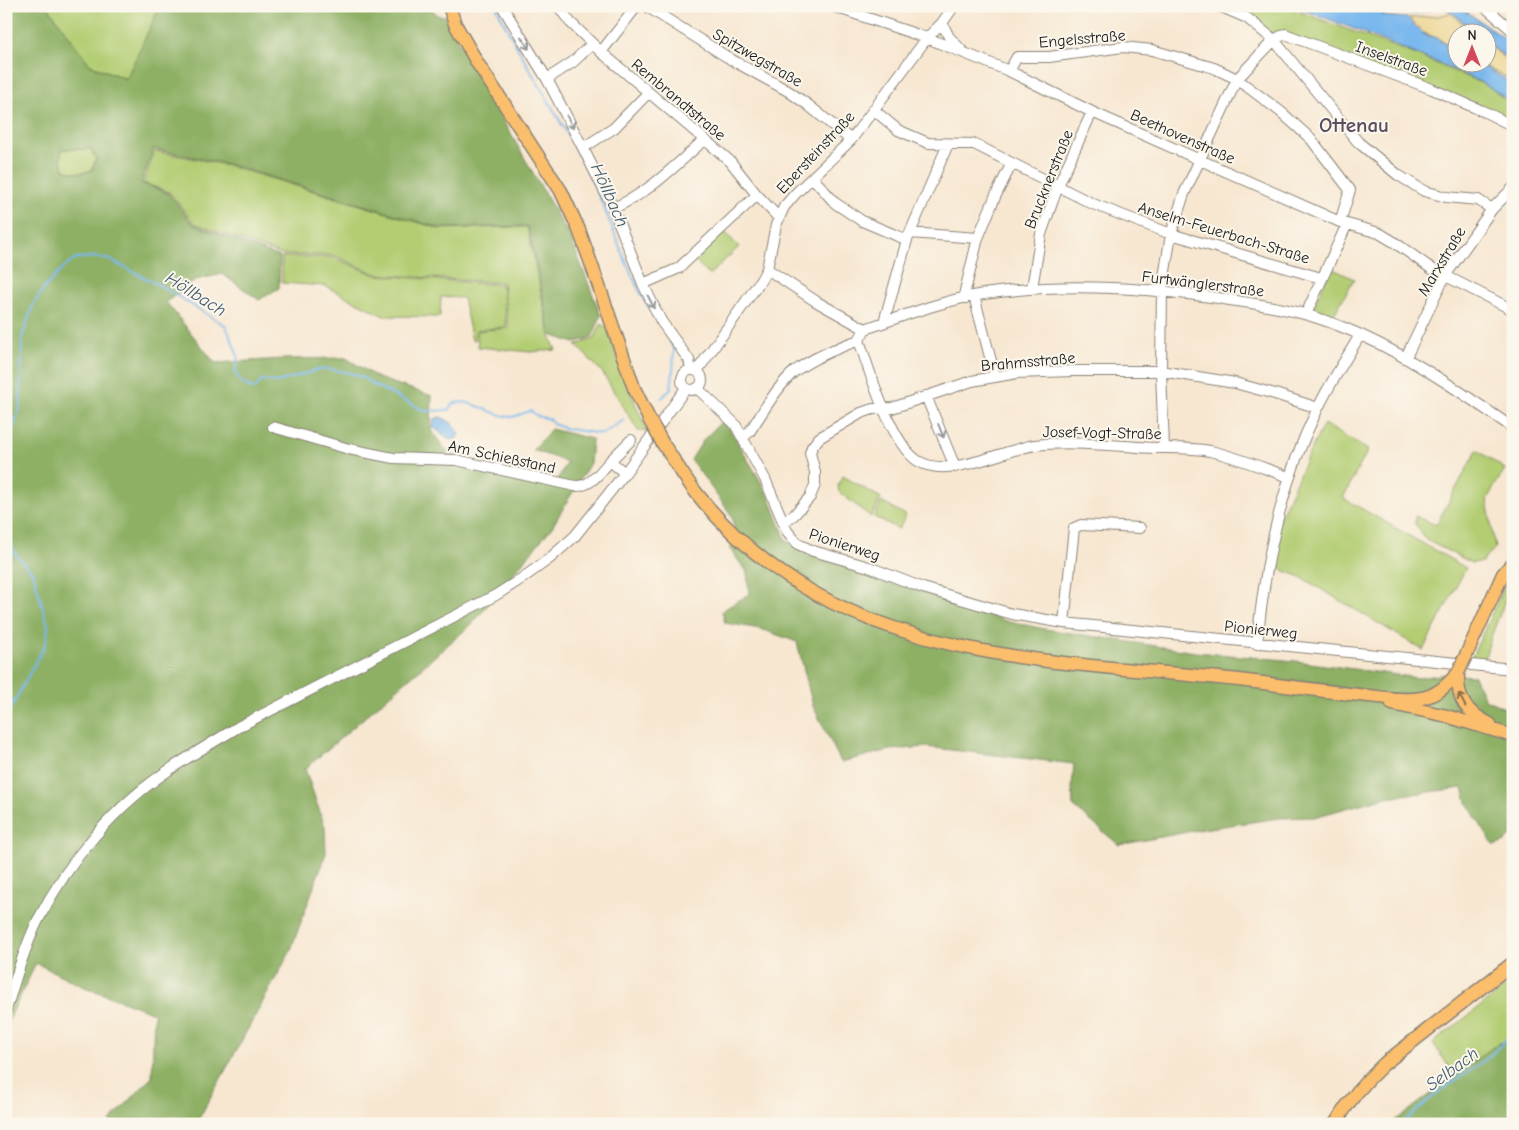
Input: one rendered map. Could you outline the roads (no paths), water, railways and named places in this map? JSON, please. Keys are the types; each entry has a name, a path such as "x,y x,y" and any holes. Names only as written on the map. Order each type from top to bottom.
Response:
{"main road":[{"path":"449,6 455,24 478,64 560,191 579,230 634,388 663,444 698,495 738,538 768,562 816,594 900,630 958,645 1037,659 1186,674 1344,694 1404,699 1424,698 1438,692 1448,684 1457,668 1469,659 1503,574 1513,563"},
{"path":"1457,668 1457,687 1460,698 1468,711 1513,735"},
{"path":"1344,694 1443,715 1513,735"},
{"path":"1335,1124 1352,1097 1385,1063 1513,963"}],"street":[{"path":"502,6 550,77 588,145 618,207 643,284 661,321 702,379 697,388 692,390 686,388"},
{"name":"Rembrandtstraße","path":"558,6 592,44 730,161 757,195 778,216"},
{"path":"601,52 637,6"},
{"name":"Spitzwegstraße","path":"646,6 739,65 808,104 851,140"},
{"name":"Beethovenstraße","path":"832,6 927,38 1009,71 1092,112 1200,160 1344,223 1379,233 1446,276 1513,310"},
{"name":"Ebersteinstraße","path":"6,1010 26,947 54,892 93,838 140,791 170,768 240,726 496,594 549,559 575,536 624,474 686,388 682,384 681,377 685,372 694,370 761,280 767,269 778,216 784,207 851,140 927,38 946,6"},
{"name":"Ebersteinstraße","path":"927,38 942,23 954,6"},
{"path":"1219,6 1247,18 1274,40 1358,142 1398,176 1424,191 1446,197 1478,200 1492,209"},
{"path":"1484,6 1513,31"},
{"path":"942,23 949,37 966,54"},
{"name":"Inselstraße","path":"1274,40 1286,34 1432,89 1513,126"},
{"path":"1164,448 1161,371 1162,290 1171,234 1184,194 1237,79 1274,40"},
{"path":"550,77 573,62 592,44"},
{"name":"Engelsstraße","path":"1009,71 1017,57 1049,57 1123,47 1152,50 1214,68 1237,79 1281,112 1311,139 1350,190 1344,223"},
{"path":"588,145 614,128 648,93"},
{"name":"Anselm-Feuerbach-Straße","path":"874,110 898,130 928,143 974,144 1093,204 1171,234 1321,278"},
{"name":"Brucknerstraße","path":"1032,288 1041,234 1058,186 1092,112"},
{"path":"618,207 660,180 704,140"},
{"path":"884,322 909,237 948,144"},
{"path":"995,376 970,297 965,291 978,238 1012,163"},
{"path":"813,178 834,202 862,221 909,237 978,238"},
{"name":"Marxstraße","path":"1406,357 1446,276 1492,209 1513,188"},
{"path":"643,284 679,268 757,195"},
{"path":"1306,314 1344,223"},
{"path":"743,438 785,382 795,372 834,349 859,340 865,329 817,302 767,269"},
{"name":"Furtwänglerstraße","path":"865,329 970,297 1032,288 1086,287 1162,290 1269,306 1306,314 1360,335 1406,357 1513,428"},
{"path":"1257,644 1272,539 1289,477 1318,408 1360,335"},
{"name":"Josef-Vogt-Straße","path":"859,340 883,408 901,443 910,455 928,466 955,467 1020,448 1078,443 1197,449 1224,455 1289,477"},
{"name":"Brahmsstraße","path":"783,522 794,514 810,497 815,485 815,472 810,453 819,438 850,418 873,409 892,408 972,381 995,376 1017,373 1073,371 1161,371 1235,383 1318,408"},
{"name":"Pionierweg","path":"697,388 735,424 765,480 787,531 798,544 814,551 869,567 923,588 1012,614 1064,623 1457,668"},
{"path":"926,396 955,467"},
{"name":"Am Schießstand","path":"273,427 349,450 392,458 456,460 583,487 589,484 610,461"},
{"path":"624,474 610,461 631,440"},
{"path":"1064,623 1074,528 1081,525 1140,528"},
{"path":"1469,659 1513,669"}],"water":[{"path":"1292,6 1366,6 1382,12 1383,16 1407,18 1423,34 1436,38 1446,44 1446,67 1360,31"},
{"path":"1440,6 1458,6 1481,22 1464,22 1449,10"},
{"path":"1496,32 1513,44 1513,68 1505,57 1496,50"},
{"path":"1459,72 1493,72 1513,82 1513,104 1483,84"},
{"path":"440,417 454,425 459,434 456,439 450,440 433,427 434,419"}],"waterway":[{"name":"Höllbach","path":"496,6 519,51 582,160 634,280 651,311"},
{"path":"1381,12 1411,13 1439,6"},
{"name":"Höllbach","path":"6,449 20,408 22,338 33,305 46,286 63,268 77,258 93,257 108,259 161,286 226,326 238,356 235,373 242,383 255,389 262,380 276,382 316,370 328,369 362,377 425,411 450,410 451,405 457,402 464,402 497,414 512,417 531,411 537,416 549,419 553,424 568,429 602,434 624,420"},
{"name":"Höllbach","path":"662,398 671,388 674,349 670,342"},
{"path":"6,536 9,538 16,555 33,573 48,626 46,643 6,717"},
{"name":"Selbach","path":"1404,1124 1406,1120 1436,1094 1489,1057 1513,1032"}],"district":[{"name":"Ottenau","path":"1354,125"}]}
